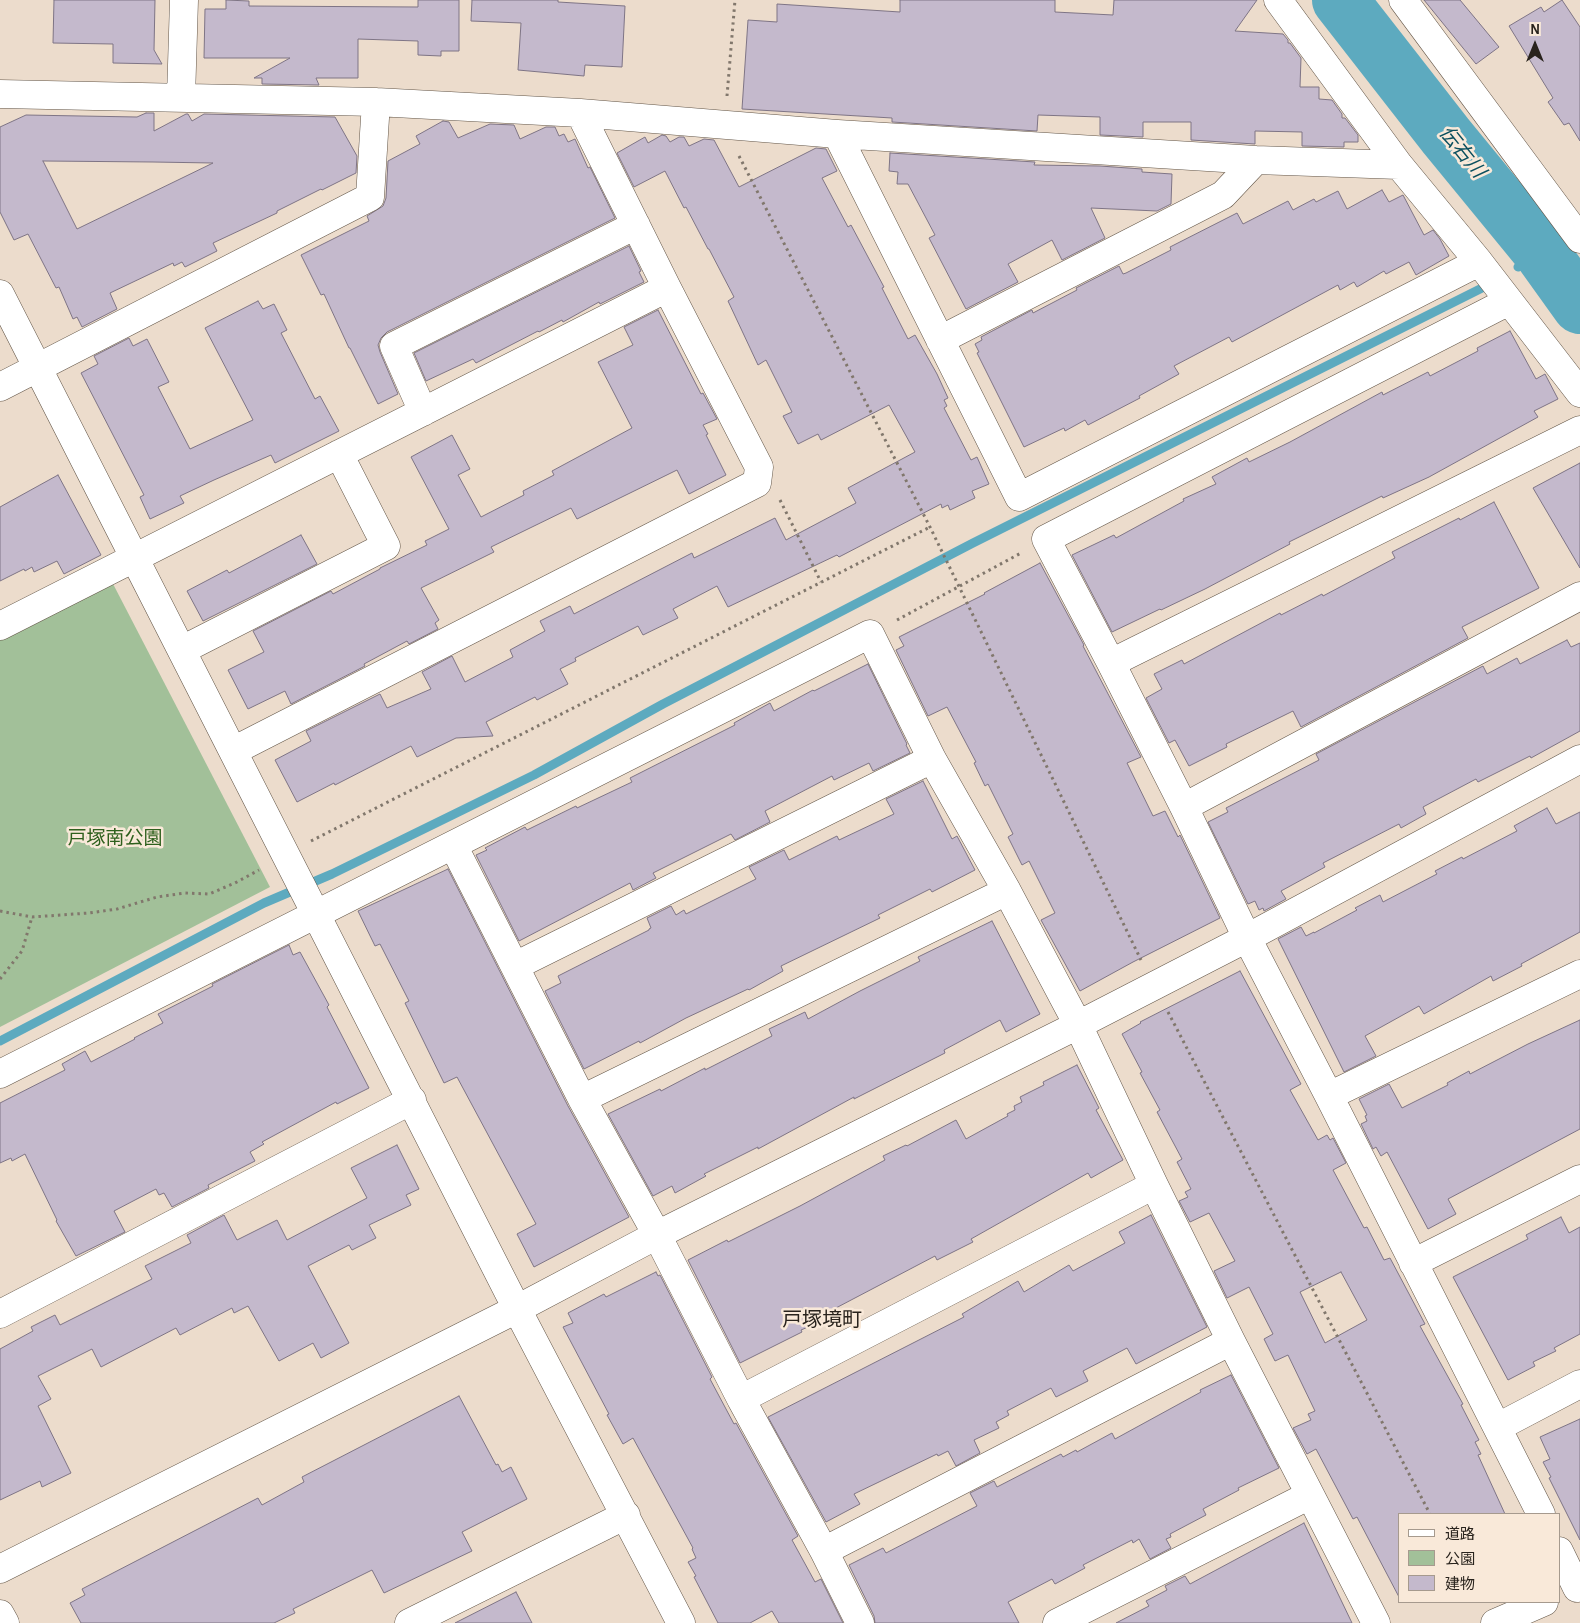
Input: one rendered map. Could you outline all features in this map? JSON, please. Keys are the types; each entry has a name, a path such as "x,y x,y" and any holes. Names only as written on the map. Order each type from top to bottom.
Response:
{"street":[{"path":"181,98 184,0"},
{"path":"1278,0 1399,165 1479,262 1580,393"},
{"path":"1403,0 1578,233"},
{"path":"0,94 376,102 580,113 837,134 1256,160 1399,165"},
{"path":"0,387 370,197 376,102"},
{"path":"233,751 757,482 759,467 580,113"},
{"path":"837,134 1020,497 1479,262"},
{"path":"940,340 1223,195 1256,160"},
{"path":"423,412 394,346 636,225"},
{"path":"0,626 667,288"},
{"path":"0,294 517,1308 681,1623"},
{"path":"1509,301 1046,539 1184,807 1247,938 1541,1513"},
{"path":"1111,664 1580,430"},
{"path":"182,650 386,546 339,454"},
{"path":"1184,807 1580,596"},
{"path":"0,1074 870,634 932,759 1007,891 1078,1025 1154,1185 1376,1623"},
{"path":"515,966 932,759"},
{"path":"0,1569 517,1308 657,1235 1078,1025 1247,938 1580,759"},
{"path":"453,845 582,1098 657,1235 741,1399 824,1551 860,1623"},
{"path":"582,1098 1007,891"},
{"path":"1329,1096 1580,974"},
{"path":"0,1314 412,1100"},
{"path":"1413,1263 1580,1178"},
{"path":"741,1399 1154,1185"},
{"path":"824,1551 1232,1341"},
{"path":"1498,1427 1580,1384"},
{"path":"1057,1623 1310,1495"},
{"path":"409,1623 626,1515"},
{"path":"1560,1553 1572,1590"},
{"path":"1495,1623 1542,1603"},
{"path":"0,1614 4,1623"}],"path":[{"path":"735,0 727,106 737,151 930,527 1154,986 1429,1513"},
{"path":"758,473 769,480 822,582"},
{"path":"0,910 32,917 90,913 117,909 157,897 185,893 209,894 235,883 286,854 930,527"},
{"path":"870,634 1046,539"},
{"path":"0,978 22,951 32,917"}],"green space":[{"name":"戸塚南公園","path":"111,580 270,887 0,1027 0,638"}],"building":[{"path":"54,0 155,0 154,50 162,64 113,63 113,44 53,43"},
{"path":"226,0 249,1 249,6 418,7 418,0 459,0 459,51 441,51 441,56 418,55 418,41 358,39 358,78 316,78 319,85 262,84 262,78 254,78 290,58 204,58 205,9 226,9"},
{"path":"472,0 558,0 558,2 625,6 622,67 585,65 584,76 518,70 521,23 471,21"},
{"path":"900,0 1055,0 1055,12 1113,15 1114,0 1257,0 1235,31 1283,34 1301,58 1300,87 1319,87 1319,99 1332,100 1342,114 1342,118 1345,118 1358,135 1358,142 1344,142 1344,147 1302,146 1302,132 1255,131 1255,144 1191,140 1191,122 1143,122 1143,137 1100,135 1100,117 1038,115 1037,131 892,122 892,118 742,109 748,20 777,22 777,4 900,12"},
{"path":"1424,0 1460,0 1499,47 1476,64"},
{"path":"1562,0 1580,27 1580,141 1569,123 1564,125 1548,102 1553,98 1509,26 1541,7 1544,12"},
{"path":"146,113 154,113 154,131 186,114 188,114 192,121 204,114 335,117 357,156 356,173 213,243 217,251 185,267 182,262 174,266 173,263 110,293 117,309 82,327 77,317 73,319 59,287 56,288 28,234 14,240 0,212 0,127 26,115 137,117","holes":["43,161 213,163 77,229"]},
{"path":"443,121 449,122 458,138 490,124 514,125 520,139 546,127 555,127 559,136 564,134 568,142 575,139 588,168 590,167 615,218 387,332 381,338 378,345 398,394 378,404 324,294 321,295 301,255 369,221 367,216 383,206 386,198 388,161 420,144 416,136"},
{"path":"662,135 666,136 670,142 679,137 684,137 689,146 704,139 714,140 739,187 816,148 826,149 837,171 822,178 848,227 851,225 884,287 882,288 908,339 915,335 937,374 948,398 944,400 947,406 944,408 971,460 977,457 989,484 972,491 975,498 950,510 948,505 942,508 941,504 839,557 837,555 728,607 717,586 673,609 678,618 643,635 638,626 575,658 576,661 560,669 568,684 537,700 535,697 486,722 493,736 456,738 417,757 411,746 297,802 275,760 311,741 306,731 380,694 387,708 431,689 422,672 452,656 465,682 513,657 510,650 545,631 540,621 570,606 574,614 692,553 694,558 775,518 786,540 856,503 848,488 915,452 889,405 821,440 818,434 798,444 783,416 792,412 766,360 758,365 728,301 734,297 665,171 634,187 617,153 645,137 648,143"},
{"path":"890,153 1035,162 1034,165 1142,169 1142,172 1172,174 1171,204 1157,211 1091,208 1105,238 1062,260 1052,240 1008,264 1018,282 966,309 929,238 935,235 908,184 897,184 898,172 889,171"},
{"path":"1382,190 1389,202 1403,195 1424,235 1433,230 1449,256 1416,275 1409,262 1386,274 1384,271 1357,287 1354,282 1340,290 1338,285 1232,342 1229,337 1174,366 1179,374 1139,396 1140,398 1088,425 1085,420 1065,431 1064,428 1024,447 977,353 979,352 975,344 982,340 981,337 1032,310 1033,313 1119,266 1123,274 1126,273 1171,250 1170,247 1237,213 1243,224 1288,201 1293,210 1314,199 1316,202 1338,191 1347,209"},
{"path":"629,246 644,282 600,304 599,302 563,322 562,320 538,331 476,363 473,359 426,381 414,353"},
{"path":"258,301 263,309 274,304 287,330 281,333 315,399 320,396 339,431 275,463 271,455 214,480 180,496 184,503 150,519 140,497 144,495 81,373 98,364 94,356 129,338 133,346 147,339 169,382 158,387 190,449 253,420 205,328"},
{"path":"658,310 701,394 703,393 717,419 703,425 726,475 689,494 677,470 577,519 571,508 491,547 494,552 421,588 439,620 435,623 438,629 409,644 407,641 364,664 365,666 291,704 285,691 248,709 228,670 264,652 253,631 331,591 333,594 427,545 425,541 449,529 411,457 452,435 470,469 458,475 481,517 524,495 523,491 554,475 552,471 632,428 598,362 633,345 624,327"},
{"path":"1510,331 1536,379 1545,374 1558,399 1534,411 1538,417 1429,477 1383,498 1382,496 1289,542 1290,544 1205,589 1112,632 1072,555 1114,535 1116,538 1184,501 1183,499 1216,484 1212,477 1247,458 1249,462 1290,442 1382,392 1383,395 1428,372 1430,376 1478,351 1477,348"},
{"path":"1580,463 1580,568 1533,488"},
{"path":"58,475 101,555 64,574 57,561 34,572 32,567 25,571 24,569 0,581 0,507"},
{"path":"1494,502 1539,588 1462,627 1468,638 1301,727 1293,711 1226,744 1227,747 1189,766 1175,740 1169,743 1146,698 1162,689 1154,674 1182,660 1184,664 1280,613 1281,615 1322,594 1323,596 1395,558 1392,552"},
{"path":"301,535 317,564 203,621 187,591 227,570 229,573"},
{"path":"1040,563 1141,757 1127,763 1153,816 1165,811 1178,837 1180,835 1220,918 1080,991 1041,920 1055,913 1029,861 1022,865 1008,837 1013,834 988,784 985,786 974,763 976,762 947,707 928,716 896,650 904,646 899,637 985,594"},
{"path":"1567,640 1571,647 1580,643 1580,731 1531,758 1530,756 1478,782 1476,779 1423,807 1426,814 1401,828 1399,824 1323,863 1325,867 1281,891 1286,899 1264,911 1263,908 1259,910 1255,901 1248,904 1208,822 1228,812 1226,808 1319,760 1316,754 1483,666 1487,674 1517,658 1520,664"},
{"path":"868,664 910,753 873,771 869,763 834,780 832,776 765,811 770,822 735,840 731,834 653,873 656,878 633,890 630,883 519,941 476,855 487,850 485,848 525,827 527,830 632,782 630,778 735,725 734,723 770,703 774,711"},
{"path":"923,781 952,839 957,836 975,870 932,892 930,889 878,915 880,918 781,966 783,971 749,990 686,1018 640,1043 639,1041 584,1069 545,991 561,983 558,976 649,930 651,928 647,918 671,906 676,915 684,910 686,914 756,879 749,867 784,850 789,860 837,836 839,840 894,814 886,799"},
{"path":"1547,808 1556,824 1580,812 1580,932 1493,981 1491,976 1424,1014 1419,1006 1365,1036 1376,1056 1344,1072 1278,939 1301,927 1306,936 1314,933 1357,910 1355,908 1380,895 1383,902 1437,874 1435,871 1517,831 1514,826"},
{"path":"448,869 568,1106 629,1217 534,1267 517,1234 536,1224 457,1077 444,1083 405,1003 409,1001 380,944 375,946 358,911"},
{"path":"992,921 1040,1014 1006,1032 1000,1020 944,1050 945,1053 854,1099 854,1097 758,1149 758,1147 704,1174 706,1176 675,1193 672,1186 653,1196 608,1114 660,1089 661,1091 772,1036 769,1029 805,1012 808,1019 920,961 918,957"},
{"path":"289,945 293,955 300,952 329,1005 327,1007 369,1088 337,1104 336,1102 262,1142 264,1144 250,1152 255,1161 208,1185 209,1188 172,1207 164,1193 159,1195 156,1189 114,1211 125,1232 76,1256 56,1221 25,1154 12,1161 11,1158 0,1163 0,1103 65,1070 62,1064 85,1051 91,1062 135,1039 163,1023 158,1014"},
{"path":"1240,971 1301,1084 1290,1090 1318,1140 1327,1135 1330,1140 1333,1138 1346,1163 1333,1170 1364,1228 1367,1227 1384,1260 1390,1258 1425,1324 1420,1326 1463,1404 1461,1405 1479,1440 1475,1442 1481,1454 1478,1455 1505,1513 1398,1513 1398,1595 1357,1517 1353,1519 1316,1449 1307,1454 1293,1428 1311,1420 1308,1414 1315,1411 1288,1355 1275,1361 1264,1339 1273,1334 1249,1287 1227,1298 1214,1271 1235,1261 1209,1213 1190,1222 1179,1201 1188,1197 1185,1192 1191,1189 1177,1162 1182,1159 1157,1112 1160,1110 1122,1034","holes":["1341,1272 1367,1320 1325,1343 1300,1292"]},
{"path":"1580,1020 1580,1129 1448,1199 1456,1214 1428,1229 1387,1152 1381,1156 1376,1147 1373,1149 1361,1124 1367,1121 1365,1116 1367,1115 1359,1099 1389,1084 1402,1108 1448,1085 1447,1083 1469,1071 1470,1074"},
{"path":"1077,1065 1099,1108 1096,1110 1123,1160 1091,1178 1088,1173 971,1239 973,1242 937,1260 935,1256 813,1320 815,1324 801,1330 802,1332 740,1363 688,1260 800,1206 885,1160 883,1156 907,1146 956,1120 966,1139 1008,1116 1007,1114 1015,1110 1014,1106 1022,1102 1020,1097 1044,1085 1043,1082"},
{"path":"397,1145 419,1189 406,1195 411,1205 369,1225 376,1238 352,1250 349,1245 308,1266 349,1343 321,1358 313,1343 279,1361 248,1306 234,1313 232,1308 180,1335 176,1328 101,1367 92,1349 38,1376 51,1399 38,1406 71,1473 42,1487 40,1481 0,1500 0,1349 33,1331 31,1327 55,1315 60,1325 152,1279 145,1266 191,1243 187,1235 224,1215 237,1240 277,1220 287,1240 367,1198 351,1168"},
{"path":"1151,1215 1207,1327 1136,1364 1127,1348 1083,1371 1088,1381 1056,1397 1051,1388 1007,1411 1009,1415 996,1422 999,1428 974,1440 980,1453 956,1466 948,1451 938,1456 937,1454 854,1494 860,1504 826,1522 768,1417 964,1317 962,1314 1018,1281 1024,1292 1069,1265 1073,1271 1125,1243 1119,1232"},
{"path":"1561,1217 1569,1233 1580,1227 1580,1334 1554,1348 1556,1351 1533,1362 1535,1366 1508,1380 1453,1277 1528,1239 1526,1235"},
{"path":"656,1272 658,1276 660,1275 734,1424 736,1423 798,1536 792,1540 815,1582 821,1579 843,1623 779,1623 772,1611 750,1623 718,1623 688,1562 696,1558 693,1548 633,1438 623,1444 607,1415 609,1414 563,1327 573,1323 568,1313 604,1294 606,1297"},
{"path":"1231,1375 1279,1468 1238,1488 1239,1490 1203,1509 1206,1515 1170,1534 1171,1537 1166,1539 1171,1548 1150,1559 1139,1539 1133,1543 1132,1540 1083,1565 1085,1568 1055,1584 1052,1579 1008,1602 1019,1623 875,1623 874,1616 849,1565 883,1548 886,1553 977,1506 970,1493 994,1481 997,1487 1061,1454 1063,1457 1076,1450 1077,1452 1112,1433 1115,1439 1201,1392 1200,1390"},
{"path":"459,1396 496,1465 498,1464 502,1472 511,1467 527,1499 462,1532 472,1551 384,1593 372,1570 293,1609 295,1613 274,1623 81,1623 70,1603 85,1595 82,1589 258,1498 262,1505 304,1482 302,1477"},
{"path":"1580,1419 1580,1540 1549,1478 1551,1477 1543,1462 1550,1459 1540,1437"},
{"path":"1304,1523 1352,1623 1116,1623 1149,1606 1146,1601 1167,1590 1165,1586 1185,1576 1190,1584"},
{"path":"516,1592 532,1623 455,1623"}],"waterway":[{"name":"伝右川","path":"1340,0 1446,136 1542,253 1580,306"},
{"path":"1518,267 1542,253"},
{"path":"0,1041 264,903 332,874 534,775 663,704 973,543 1486,286"}],"district":[{"name":"戸塚境町","path":"822,1320"}]}
